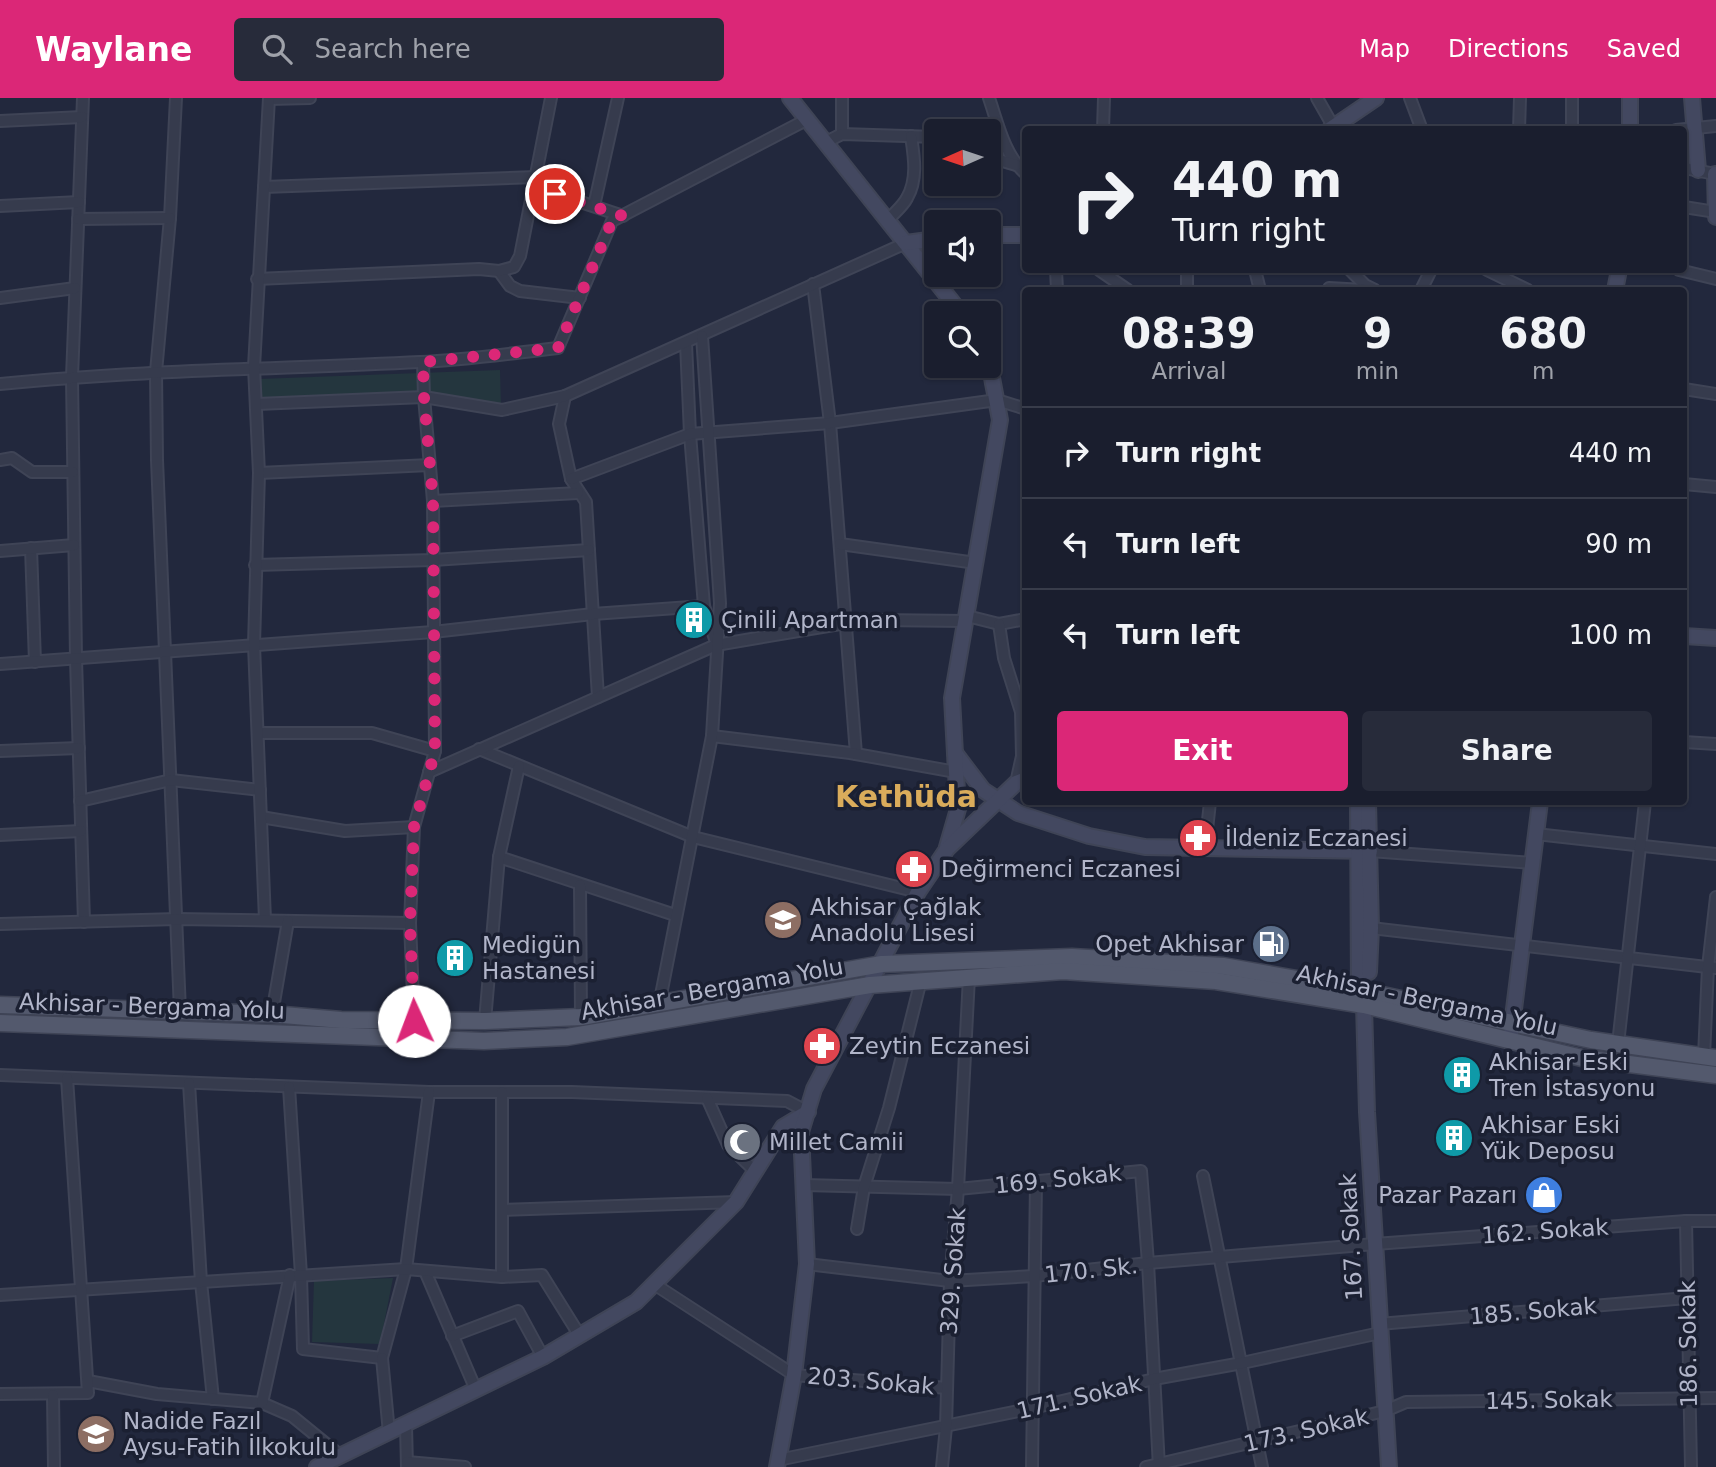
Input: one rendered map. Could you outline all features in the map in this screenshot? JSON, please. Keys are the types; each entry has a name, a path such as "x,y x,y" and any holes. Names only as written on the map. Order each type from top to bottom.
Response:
{"main road":[{"name":"Akhisar - Bergama Yolu","path":"0,1004 272,1014 341,1020 485,1021 582,1017 882,964 1072,957 1223,967 1618,1044 1710,1057"},
{"name":"Akhisar - Bergama Yolu","path":"0,1023 484,1041 567,1037 870,985 1063,971 1216,981 1363,995 1509,1040 1583,1058 1716,1074"}],"street":[{"path":"83,98 72,377 76,659 84,922"},
{"path":"176,98 170,218 156,372 157,460 180,1011"},
{"path":"265,920 254,645 258,473 254,367 257,279 269,99 310,98"},
{"path":"257,279 480,269 499,271 514,267 520,256 551,98"},
{"path":"594,206 618,98"},
{"path":"790,98 952,301"},
{"path":"842,98 842,134"},
{"path":"989,98 1008,151 1022,170"},
{"path":"1103,126 1104,98"},
{"path":"1317,98 1330,126"},
{"path":"1334,126 1376,98"},
{"path":"1410,98 1420,126"},
{"path":"1519,126 1520,98"},
{"path":"1572,98 1573,126"},
{"path":"1630,98 1630,126"},
{"path":"1687,208 1716,214 1715,174 1691,169 1695,128 1692,98"},
{"path":"0,121 82,117"},
{"path":"0,384 156,372 423,362 558,348 612,221 806,120"},
{"path":"1687,129 1716,126"},
{"path":"824,143 842,134 924,137"},
{"path":"888,220 907,199 913,180 915,161 911,136"},
{"path":"1001,161 1016,165"},
{"path":"264,187 536,182 623,216"},
{"path":"0,206 79,202"},
{"path":"78,219 170,218"},
{"path":"1001,235 1022,235"},
{"path":"257,404 424,397 502,410 565,396 906,243 924,241"},
{"path":"499,271 510,286 520,291 580,298"},
{"path":"1687,272 1716,279"},
{"path":"1103,273 1124,287"},
{"path":"1353,273 1365,287"},
{"path":"1493,273 1522,287"},
{"path":"813,284 830,423 856,754"},
{"path":"0,298 75,288"},
{"path":"659,1005 712,736 720,603 702,336"},
{"path":"686,343 690,434 704,606 716,645"},
{"path":"414,1021 410,923 414,827 435,751 433,501 423,362"},
{"path":"947,849 958,809 952,698 1000,420 992,378"},
{"path":"1687,389 1716,394"},
{"path":"565,396 559,424 571,479 586,502 598,696"},
{"path":"571,479 690,434 830,423 997,400 1022,408"},
{"path":"0,460 12,458 32,471 73,472"},
{"path":"258,473 430,466"},
{"path":"1687,484 1716,487"},
{"path":"433,501 578,493"},
{"path":"840,544 976,563"},
{"path":"0,551 74,545"},
{"path":"31,548 35,662"},
{"path":"255,565 433,561 589,550"},
{"path":"0,664 433,632 593,614 704,606"},
{"path":"429,772 716,645 876,620 967,619 999,624 1022,620"},
{"path":"778,1464 794,1375 807,1264 801,1132 814,1089 882,964 909,906 947,849 975,820 1021,781 1021,712 1003,658 999,624"},
{"path":"1687,636 1716,638"},
{"path":"258,733 372,733 435,751"},
{"path":"712,736 856,754 956,772"},
{"path":"1687,742 1716,744"},
{"path":"0,751 79,748"},
{"path":"479,749 693,837 918,892"},
{"path":"955,753 983,790 1018,813 1089,836 1145,847 1364,851 1532,863"},
{"path":"485,1021 499,857 519,766"},
{"path":"80,801 172,780 260,790"},
{"path":"1205,848 1210,805"},
{"path":"1358,805 1371,928 1363,995"},
{"path":"1363,995 1364,851 1368,805"},
{"path":"1509,1040 1540,805"},
{"path":"1618,1044 1645,805"},
{"path":"261,817 345,831 414,827"},
{"path":"0,835 81,831"},
{"path":"1536,834 1716,853"},
{"path":"499,857 675,915"},
{"path":"580,885 582,1017"},
{"path":"1710,1057 1716,897"},
{"path":"0,924 177,919 410,923"},
{"path":"272,1014 288,921"},
{"path":"1371,928 1712,967"},
{"name":"329. Sokak","path":"942,1467 946,1427 950,1281 958,1189 969,977"},
{"path":"857,1229 864,1187 889,1108 921,980"},
{"name":"167. Sokak","path":"1363,995 1367,1112 1389,1467"},
{"path":"0,1075 429,1092 787,1101 808,1112"},
{"path":"0,1394 88,1393 80,1291 74,1150 67,1078"},
{"path":"190,1083 201,1282 214,1399"},
{"path":"289,1087 295,1275 303,1349 382,1358"},
{"path":"389,1433 382,1358 407,1269 429,1092"},
{"path":"502,1092 502,1277"},
{"path":"707,1098 728,1145 755,1171"},
{"path":"317,1467 543,1357 636,1302 736,1202 783,1127 808,1112"},
{"name":"169. Sokak","path":"804,1185 958,1189 1141,1171 1159,1466"},
{"path":"1203,1176 1262,1467"},
{"path":"1032,1467 1036,1182"},
{"path":"502,1210 736,1202"},
{"name":"186. Sokak","path":"1686,1221 1688,1397 1692,1467"},
{"name":"162. Sokak","path":"1375,1244 1716,1221"},
{"name":"170. Sk.","path":"807,1264 950,1281 1034,1276 1220,1256 1375,1244"},
{"path":"0,1295 407,1269 502,1277 542,1275 580,1336"},
{"path":"425,1271 476,1391"},
{"path":"262,1403 295,1275"},
{"path":"654,1284 794,1375"},
{"name":"185. Sokak","path":"1379,1329 1687,1298"},
{"path":"453,1336 518,1311 543,1357"},
{"name":"171. Sokak","path":"778,1464 1154,1379 1241,1363 1379,1329"},
{"name":"203. Sokak","path":"794,1375 947,1388"},
{"path":"88,1381 157,1394 262,1403 292,1416 341,1456"},
{"path":"53,1395 54,1467"},
{"name":"145. Sokak","path":"1385,1411 1406,1402 1716,1398"},
{"name":"173. Sokak","path":"1146,1467 1385,1411"},
{"path":"406,1425 407,1465 465,1467"}],"shaded area":[{"path":"500,370 501,406 428,394 260,400 259,379"},
{"path":"393,1278 380,1344 312,1342 314,1281"}],"place":[{"name":"Çinili Apartman","path":"694,620"},
{"name":"İldeniz Eczanesi","path":"1198,838"},
{"name":"Değirmenci Eczanesi","path":"914,869"},
{"name":"Akhisar Çağlak Anadolu Lisesi","path":"783,920"},
{"name":"Opet Akhisar","path":"1271,944"},
{"name":"Medigün Hastanesi","path":"455,958"},
{"name":"Zeytin Eczanesi","path":"822,1046"},
{"name":"Akhisar Eski Tren İstasyonu","path":"1462,1075"},
{"name":"Akhisar Eski Yük Deposu","path":"1454,1138"},
{"name":"Millet Camii","path":"742,1142"},
{"name":"Pazar Pazarı","path":"1544,1195"},
{"name":"Nadide Fazıl Aysu-Fatih İlkokulu","path":"96,1434"}],"district":[{"name":"Kethüda","path":"906,796"}],"route":[{"path":"414,1021 410,923 414,827 435,751 433,501 423,362 558,348 612,221 623,216 555,194"}]}
